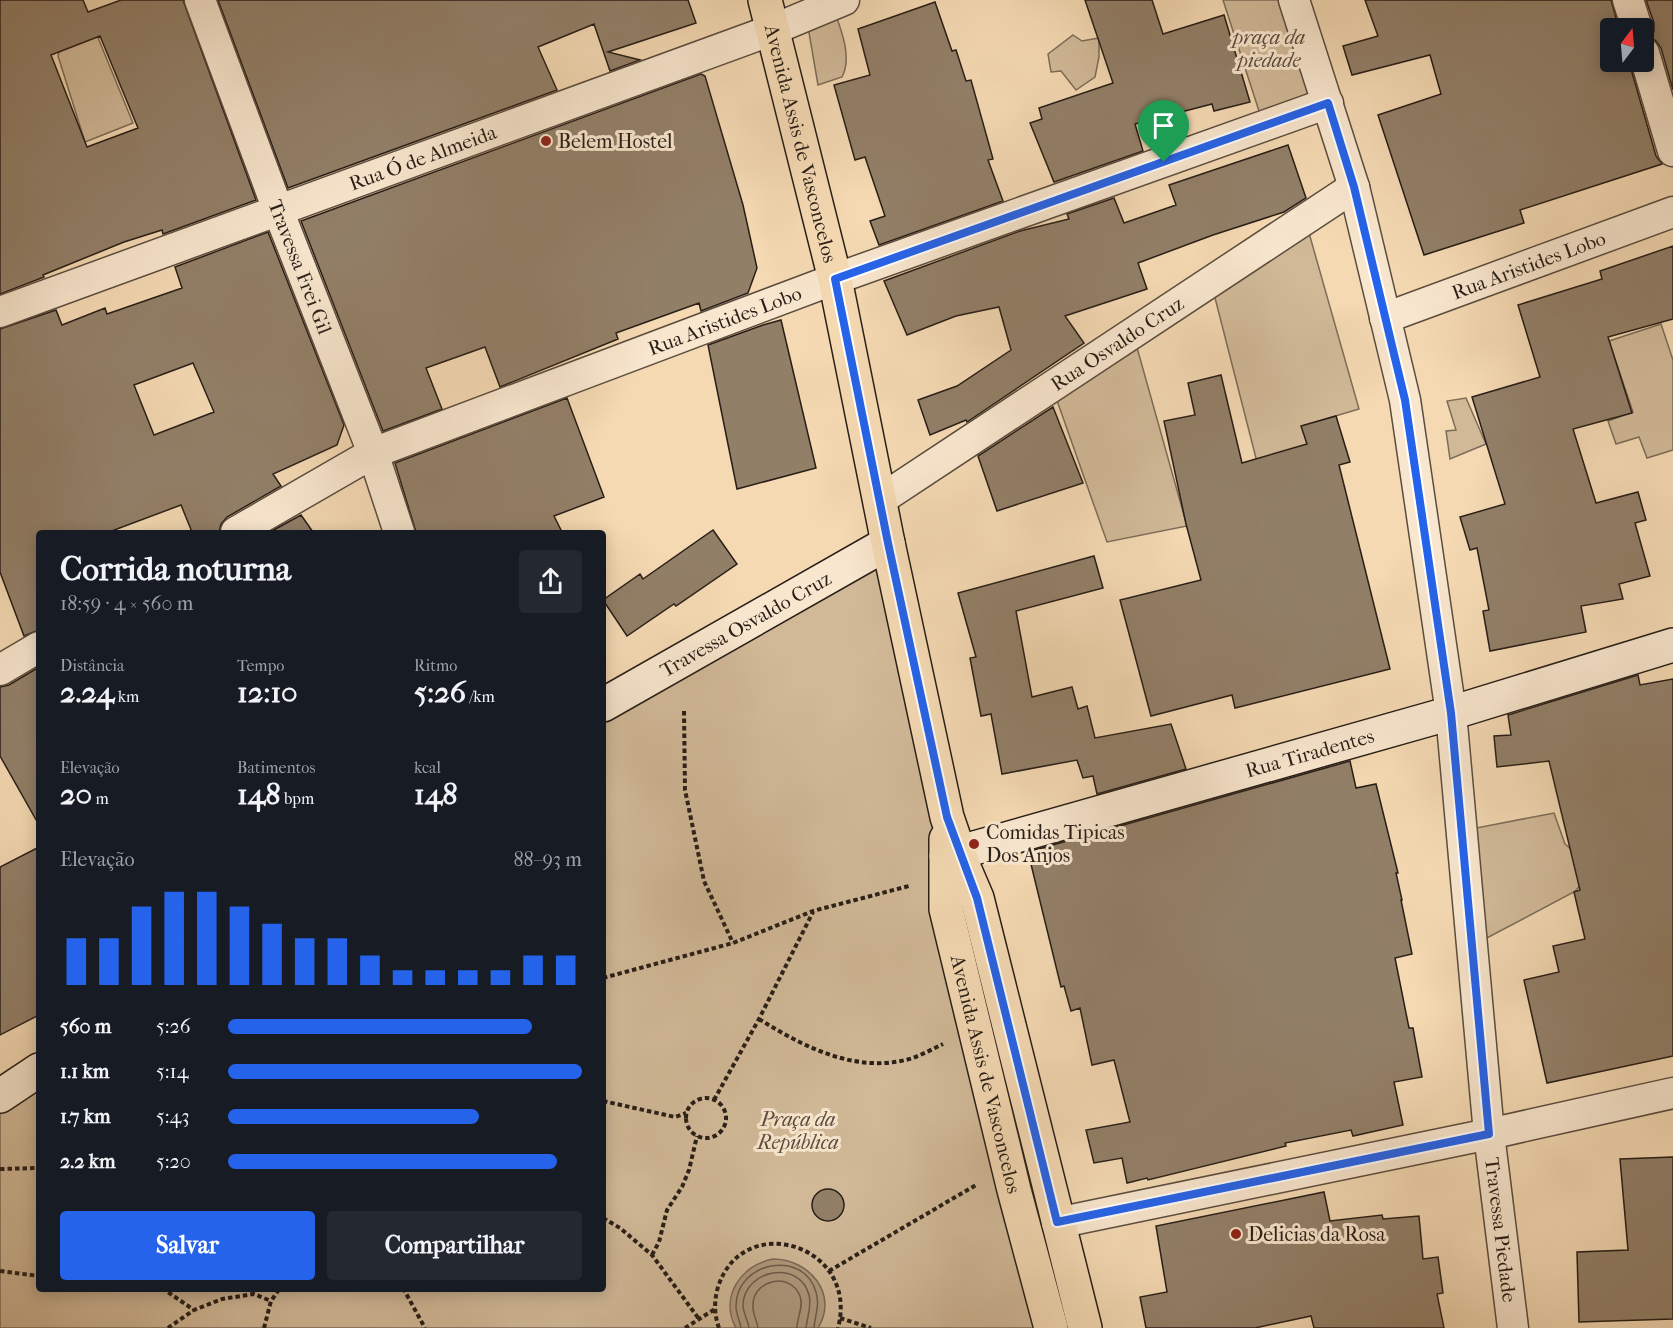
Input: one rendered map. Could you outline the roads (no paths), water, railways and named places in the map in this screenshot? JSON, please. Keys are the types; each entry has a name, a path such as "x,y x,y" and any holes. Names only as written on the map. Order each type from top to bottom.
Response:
{"main road":[{"name":"Avenida Assis de Vasconcelos","path":"768,15 835,279 888,543 947,817 952,854 946,909 1014,1190 1051,1328"},
{"name":"Avenida Assis de Vasconcelos","path":"952,854 977,898 1085,1328"}],"street":[{"name":"Travessa Frei Gil","path":"200,0 278,210 373,453 398,530"},
{"name":"Rua Ó de Almeida","path":"0,312 278,210 768,15 844,0"},
{"name":"Travessa Piedade","path":"1294,0 1354,187 1405,400 1451,713 1489,1134 1514,1328"},
{"path":"1628,0 1634,18"},
{"path":"1650,72 1673,151"},
{"name":"Rua Aristides Lobo","path":"239,530 373,453 835,279 1328,103"},
{"name":"Rua Osvaldo Cruz","path":"880,501 1354,187"},
{"name":"Rua Aristides Lobo","path":"1386,318 1673,212"},
{"name":"Travessa Osvaldo Cruz","path":"606,703 888,543"},
{"name":"Rua Tiradentes","path":"952,854 1451,713 1673,645"},
{"path":"0,670 36,649"},
{"path":"0,1096 36,1072"},
{"path":"1057,1222 1489,1134 1673,1093"}],"water":[{"path":"773,1259 798,1265 817,1281 825,1303 824,1315 818,1328 736,1328 731,1316 730,1305 736,1284 751,1268"}],"place":[{"name":"Belem Hostel","path":"546,141"},
{"name":"Comidas Tipicas Dos Anjos","path":"974,844"},
{"name":"Delicias da Rosa","path":"1236,1234"}],"park label":[{"name":"praça da piedade","path":"1269,48"},
{"name":"Praça da República","path":"798,1130"}]}
